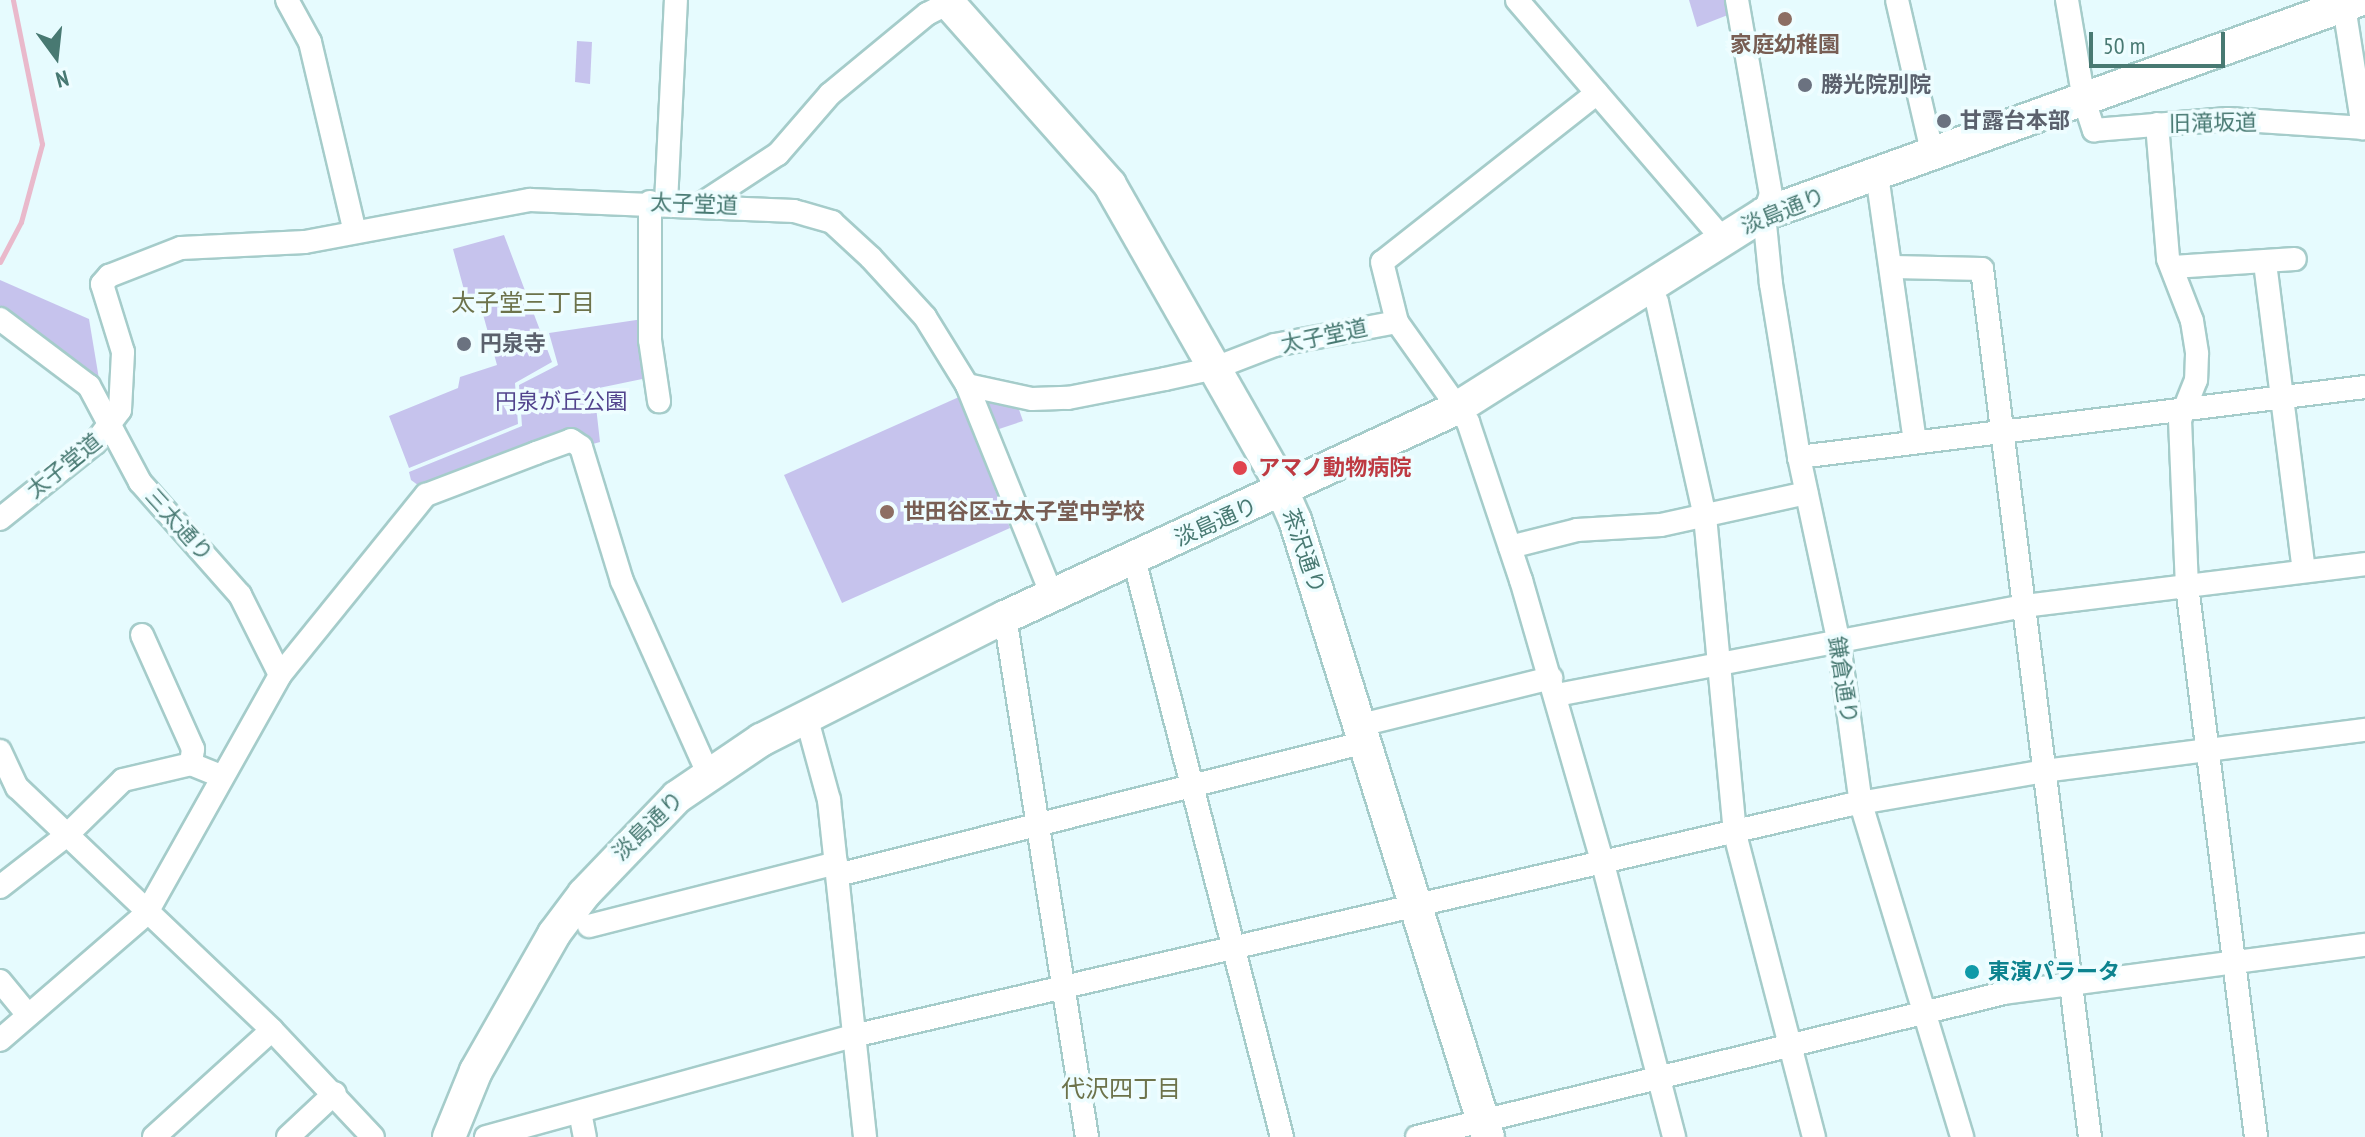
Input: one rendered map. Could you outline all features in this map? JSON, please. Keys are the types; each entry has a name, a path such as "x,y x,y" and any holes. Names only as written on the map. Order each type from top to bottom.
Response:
{"main road":[{"name":"茶沢通り","path":"950,1 1053,126 1110,185 1283,491 1363,733 1486,1129"},
{"name":"淡島通り","path":"449,1137 476,1071 555,933 620,850 708,773 806,716 1005,617 1457,408 1721,237 1764,214 1933,156 2349,2"}],"street":[{"path":"287,0 310,42 355,232"},
{"path":"659,401 650,340 658,203 676,0"},
{"path":"1517,0 1721,237"},
{"name":"鎌倉通り","path":"1737,0 1771,194 1764,214 1799,457 1839,644 1861,804 1962,1137"},
{"path":"1897,0 1933,156"},
{"path":"2067,0 2084,100"},
{"path":"700,205 778,154 830,94 927,14 950,1"},
{"path":"2349,2 2364,128"},
{"path":"1397,322 1382,262 1597,93"},
{"name":"旧滝坂道","path":"2084,100 2094,130 2228,119 2364,128"},
{"path":"2157,124 2164,230 2192,321 2197,354 2196,380 2182,408 2187,586 2256,1137"},
{"path":"1877,175 1894,267 1915,442"},
{"name":"太子堂道","path":"0,519 111,425 120,410 126,370 102,294 109,276 181,248 251,249 530,200 794,211 832,222 925,317 967,385 1048,399 1215,368 1275,345 1397,322 1468,422 1554,687 1674,1137"},
{"path":"2173,267 2295,259"},
{"path":"2265,263 2304,571"},
{"path":"1894,267 1982,269 2090,1137"},
{"path":"1648,286 1657,302 1705,516 1735,834 1814,1137"},
{"name":"三太通り","path":"0,319 84,382 160,509 240,595 280,675"},
{"path":"967,385 1052,595"},
{"path":"1799,457 2280,395 2365,387"},
{"path":"0,1040 146,914 280,675 426,495 571,440 581,447 622,581 708,773"},
{"path":"1510,547 1577,530 1661,525 1807,493"},
{"path":"1134,559 1282,1137"},
{"path":"589,926 1038,825 1194,786 1363,733 1554,687 1719,666 2024,606 2365,564"},
{"path":"1005,617 1087,1137"},
{"path":"142,635 193,749 191,764"},
{"path":"806,716 829,800 865,1137"},
{"path":"486,1137 853,1036 1861,804 2044,771 2365,730"},
{"path":"0,751 17,787 146,914 272,1030 335,1093 373,1137"},
{"path":"0,887 67,835 123,780 191,764 221,776"},
{"path":"1417,1137 1486,1129 1658,1078 1923,1012 2071,983 2365,945"},
{"path":"0,981 28,1015"},
{"path":"154,1137 272,1030"},
{"path":"288,1137 335,1093"},
{"path":"580,1112 585,1137"}],"green space":[{"path":"1689,0 1732,0 1733,13 1697,27"},
{"path":"577,41 592,42 590,84 575,82"},
{"path":"504,235 552,362 515,383 518,424 409,468 389,416 458,388 460,377 497,365 479,300 467,301 453,249"},
{"path":"0,280 89,319 99,379 0,311"},
{"name":"円泉が丘公園","path":"643,319 647,378 594,389 600,442 426,491 411,480 409,472 522,426 519,385 558,365 549,333"},
{"path":"982,392 1016,401 1023,421 993,431"},
{"path":"959,397 1010,528 842,603 784,475"}],"waterway":[{"path":"0,262 21,222 42,144 13,0"}],"place":[{"name":"家庭幼稚園","path":"1785,19"},
{"name":"勝光院別院","path":"1805,85"},
{"name":"甘露台本部","path":"1944,121"},
{"name":"円泉寺","path":"464,344"},
{"name":"アマノ動物病院","path":"1240,468"},
{"name":"世田谷区立太子堂中学校","path":"887,512"},
{"name":"東演パラータ","path":"1972,972"}],"district":[{"name":"太子堂三丁目","path":"523,303"},
{"name":"代沢四丁目","path":"1121,1089"}]}
